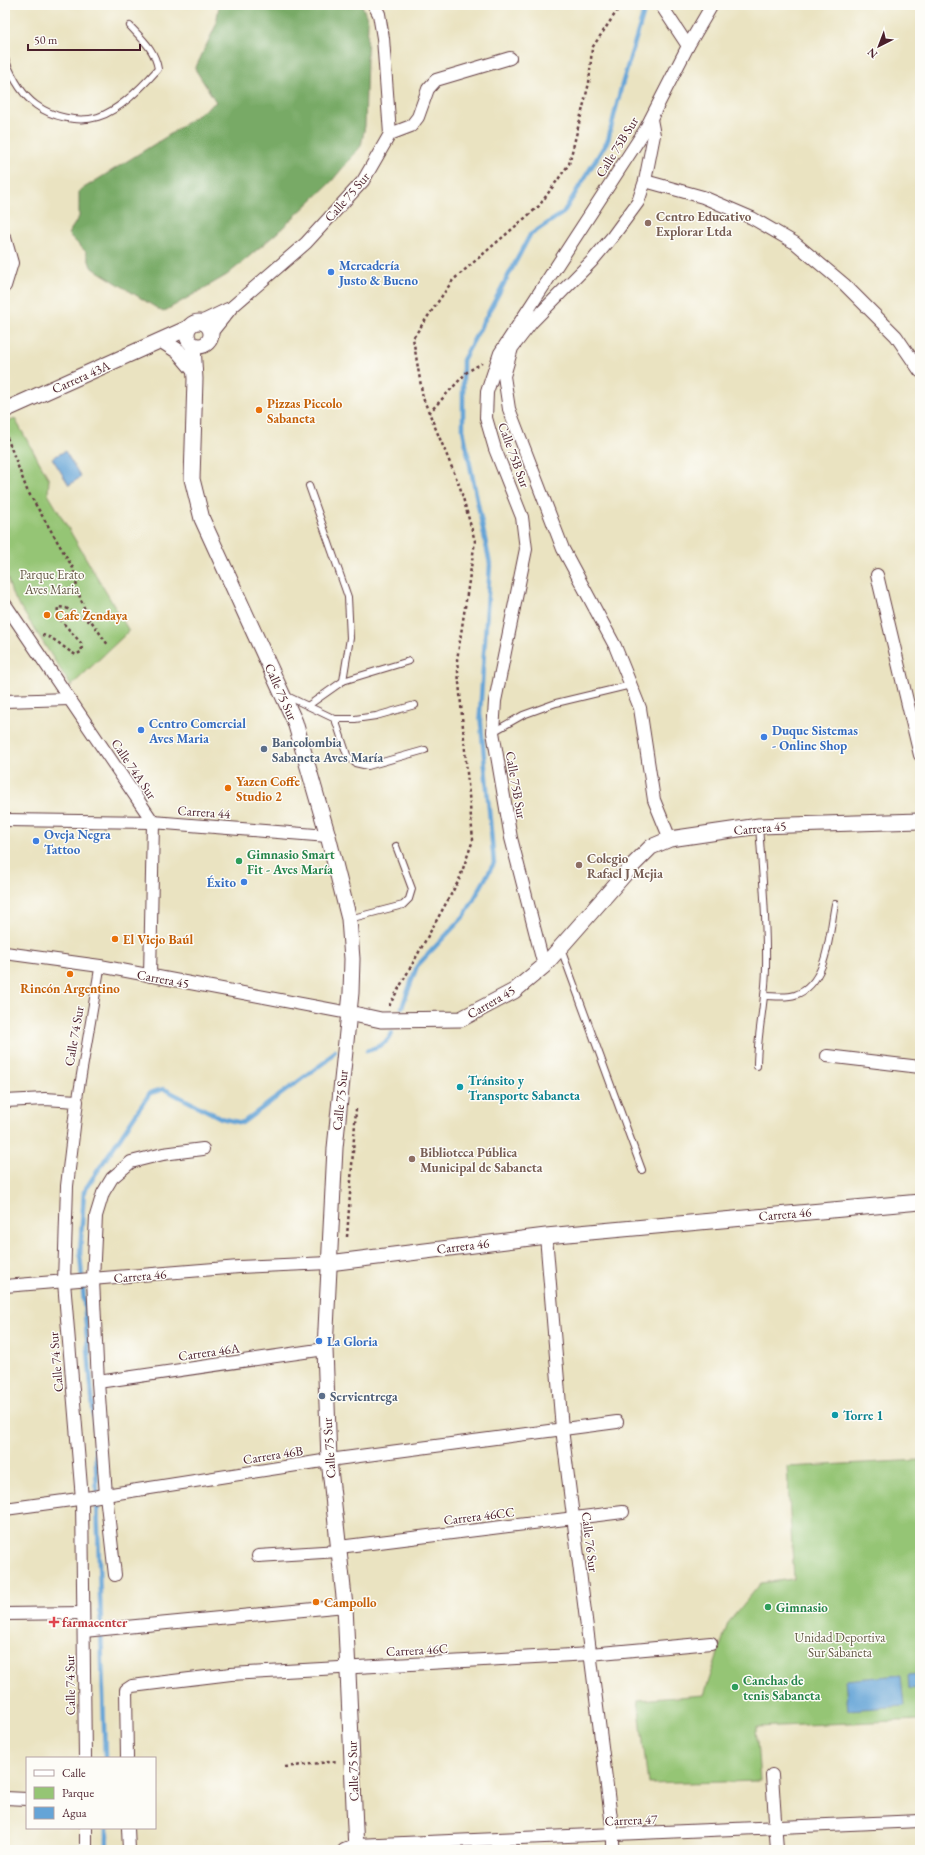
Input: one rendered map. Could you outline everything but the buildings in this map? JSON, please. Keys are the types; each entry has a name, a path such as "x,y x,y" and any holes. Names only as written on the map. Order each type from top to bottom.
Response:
{"street":[{"path":"374,5 379,14 383,38 390,134 411,126 418,117 428,88 436,80 510,58"},
{"path":"661,5 688,46"},
{"name":"Calle 75B Sur","path":"544,966 511,838 493,732 495,701 526,549 522,517 495,449 486,418 488,392 500,353 651,119 688,46 712,5"},
{"path":"651,119 654,135 645,181 638,202 614,236 592,261 532,322 512,348 504,376 509,410 563,549 615,646 640,708 654,800 670,838"},
{"name":"Calle 75 Sur","path":"352,1848 353,1760 345,1606 329,1460 325,1349 335,1148 349,1013 352,959 349,919 328,836 295,722 202,519 192,479 195,374 198,335 306,243 363,181 390,134"},
{"path":"645,181 703,197 752,218 795,244 844,284 896,336 920,371"},
{"path":"5,238 12,263 5,286"},
{"name":"Carrera 43A","path":"5,410 161,342 198,335"},
{"path":"161,342 178,351 195,374"},
{"path":"877,575 920,755"},
{"name":"Calle 74A Sur","path":"5,604 153,822"},
{"path":"5,700 69,699"},
{"name":"Carrera 44","path":"5,820 153,822 328,836"},
{"name":"Carrera 45","path":"5,953 100,966 381,1020 461,1019 514,991 544,966 650,847 670,838 759,826 920,821"},
{"path":"150,976 153,822"},
{"name":"Calle 74 Sur","path":"85,1757 89,1631 83,1613 84,1499 68,1282 67,1186 77,1101 100,966"},
{"path":"827,1056 920,1068"},
{"path":"5,1101 77,1101"},
{"path":"115,1575 104,1495 91,1280 96,1216 103,1193 112,1178 131,1162 163,1154 203,1149"},
{"name":"Carrera 46","path":"5,1286 239,1267 329,1263 546,1236 920,1202"},
{"name":"Calle 76 Sur","path":"546,1236 562,1429 613,1834 613,1850"},
{"name":"Carrera 46A","path":"98,1382 325,1349"},
{"name":"Carrera 46B","path":"5,1509 84,1499 329,1460 617,1422"},
{"name":"Carrera 46CC","path":"258,1556 339,1549 623,1512"},
{"path":"89,1631 345,1606"},
{"path":"5,1614 83,1613"},
{"name":"Carrera 46C","path":"127,1757 126,1690 132,1686 231,1674 590,1654 711,1643"},
{"path":"772,1775 777,1850"},
{"path":"5,1798 26,1799"},
{"name":"Carrera 47","path":"352,1848 613,1834 920,1822"},
{"path":"86,1829 86,1850"},
{"path":"128,1829 129,1850"}],"lane":[{"path":"5,59 19,85 35,104 50,113 67,118 83,120 98,117 128,98 158,69 156,58 148,44 130,26"},
{"path":"309,486 348,597 350,638 343,681"},
{"path":"309,705 343,681 409,662"},
{"path":"493,732 523,715 556,703 631,685"},
{"path":"282,693 335,718 355,719 376,716 414,705"},
{"path":"335,718 347,754 355,763 368,766 425,750"},
{"path":"757,1066 757,1044 764,996 766,966 759,826"},
{"path":"349,919 403,905 409,899 412,889 396,846"},
{"path":"764,996 794,996 807,989 818,975 826,952 835,904"},
{"path":"560,948 642,1170"}],"path":[{"path":"381,1020 459,880 473,840 457,660 475,541 460,487 423,398 413,338 453,280 539,206 569,164 589,83 592,48 622,5"},
{"path":"429,413 467,372"},
{"path":"5,432 27,490 73,568 78,592 92,623 108,645"},
{"path":"27,637 43,635 53,639 65,650 76,655 82,651 82,643 58,616 58,607 66,608 92,623"},
{"path":"346,1260 356,1105"},
{"path":"285,1768 353,1760"}],"green space":[{"path":"219,5 362,5 368,21 365,126 361,146 331,182 277,233 227,275 163,312 91,267 86,252 68,234 79,217 79,191 169,135 216,102 195,69 216,25"},
{"name":"Parque Erato Aves Maria","path":"15,419 49,479 48,494 129,631 71,686 12,594 5,570 5,423"},
{"name":"Unidad Deportiva Sur Sabaneta","path":"920,1460 920,1720 756,1727 760,1781 648,1784 638,1700 704,1695 728,1623 761,1583 794,1579 787,1467"}],"water":[{"path":"65,451 81,477 69,485 52,458"},
{"path":"920,1674 920,1688 909,1689 908,1675"},
{"path":"901,1675 904,1706 848,1710 845,1680"}],"waterway":[{"path":"402,1007 417,966 465,915 494,863 480,713 490,564 463,430 463,360 530,235 563,213 608,140 621,88 646,5"},
{"path":"367,1051 388,1040 392,1033"},
{"path":"105,1757 95,1433 80,1254 84,1191 150,1093 164,1089 221,1118 242,1123 326,1061 335,1051"},
{"path":"107,1829 107,1850"}],"place":[{"name":"Centro Educativo Explorar Ltda","path":"648,223"},
{"name":"Mercadería Justo & Bueno","path":"331,272"},
{"name":"Pizzas Piccolo Sabaneta","path":"259,410"},
{"name":"Cafe Zendaya","path":"47,615"},
{"name":"Centro Comercial Aves Maria","path":"141,730"},
{"name":"Duque Sistemas - Online Shop","path":"764,737"},
{"name":"Bancolombia Sabaneta Aves María","path":"264,749"},
{"name":"Yazen Coffe Studio 2","path":"228,788"},
{"name":"Oveja Negra Tattoo","path":"36,841"},
{"name":"Gimnasio Smart Fit - Aves María","path":"239,861"},
{"name":"Colegio Rafael J Mejia","path":"579,865"},
{"name":"Éxito","path":"244,882"},
{"name":"El Viejo Baúl","path":"115,939"},
{"name":"Rincón Argentino","path":"70,974"},
{"name":"Tránsito y Transporte Sabaneta","path":"460,1087"},
{"name":"Biblioteca Pública Municipal de Sabaneta","path":"412,1159"},
{"name":"La Gloria","path":"319,1341"},
{"name":"Servientrega","path":"322,1396"},
{"name":"Torre 1","path":"835,1415"},
{"name":"Campollo","path":"316,1602"},
{"name":"Gimnasio","path":"768,1607"},
{"name":"farmacenter","path":"54,1622"},
{"name":"Canchas de tenis Sabaneta","path":"735,1687"}]}
